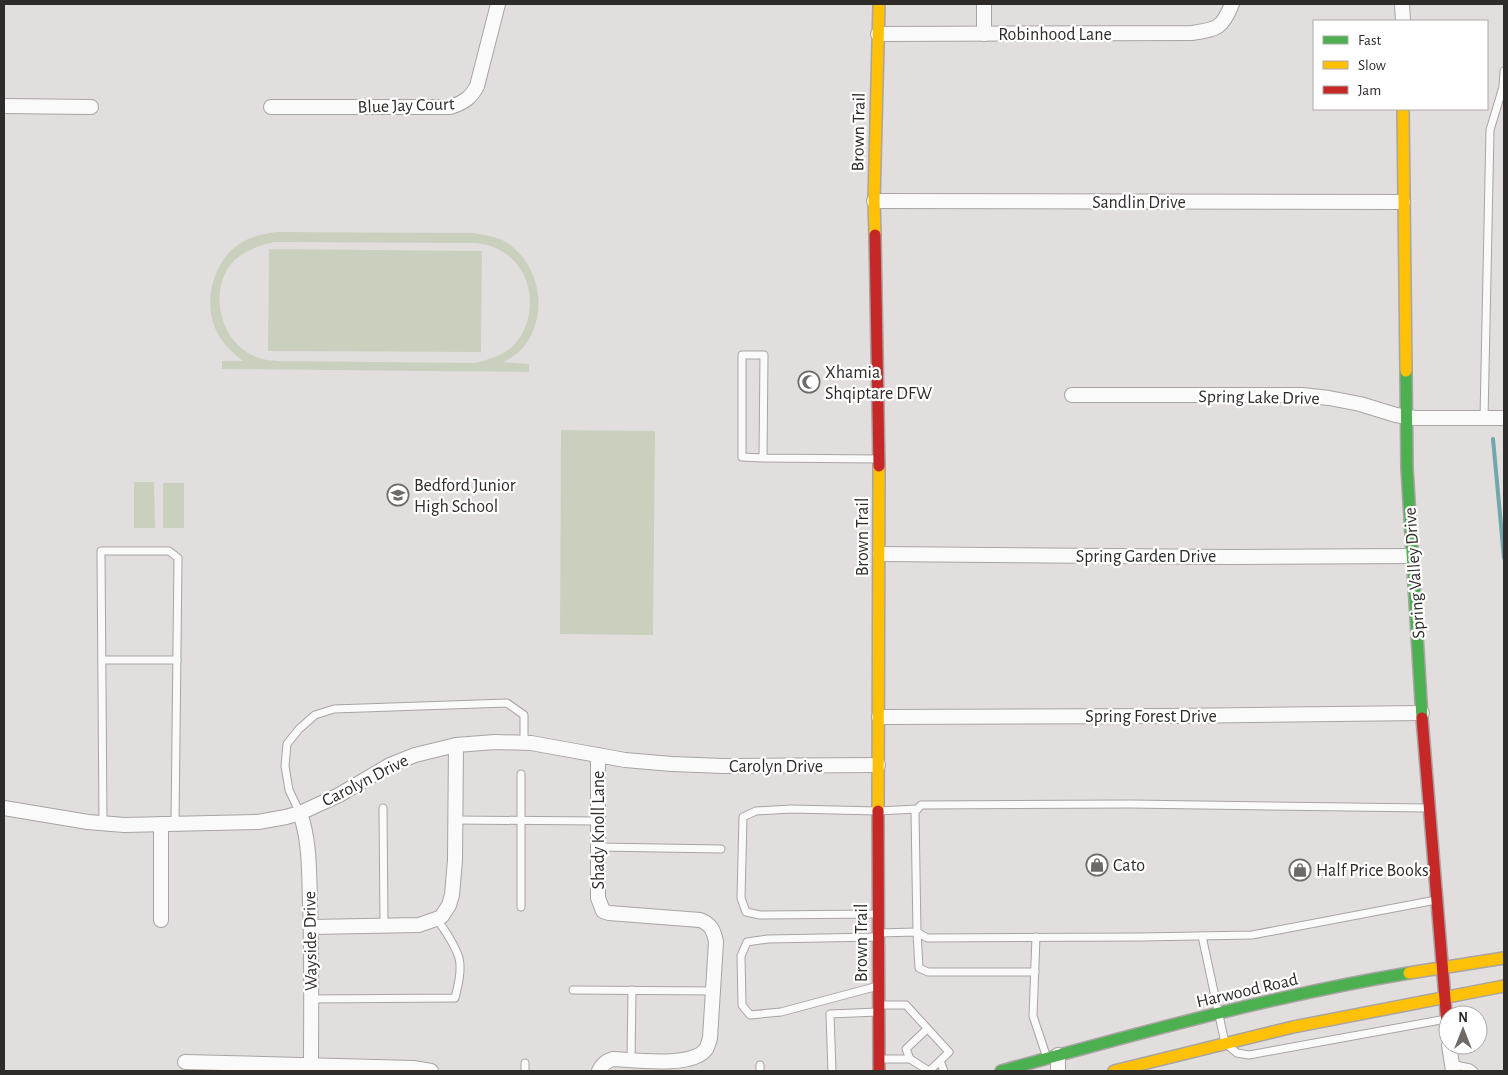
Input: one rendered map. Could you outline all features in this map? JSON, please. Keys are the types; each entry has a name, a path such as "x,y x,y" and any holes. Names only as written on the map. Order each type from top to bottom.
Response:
{"street":[{"name":"Blue Jay Court","path":"271,107 450,107 462,104 473,94 477,86 498,4"},
{"name":"Brown Trail","path":"878,4 874,201 880,554 878,765 879,1065"},
{"path":"984,4 984,34"},
{"name":"Robinhood Lane","path":"878,34 1192,33 1218,27 1226,18 1232,4"},
{"path":"1402,4 1402,20"},
{"path":"4,106 91,107"},
{"name":"Spring Valley Drive","path":"1403,110 1407,468 1422,713 1438,899 1445,1005"},
{"name":"Sandlin Drive","path":"874,201 1403,202"},
{"name":"Spring Lake Drive","path":"1072,395 1302,395 1352,403 1406,417 1504,418"},
{"name":"Spring Garden Drive","path":"880,554 1232,557 1413,556"},
{"name":"Spring Forest Drive","path":"879,717 1422,713"},
{"name":"Carolyn Drive","path":"4,808 88,822 124,825 258,822 286,817 300,812 339,795 390,765 415,755 456,745 495,742 524,743 625,760 672,764 723,766 878,765"},
{"path":"311,927 419,924 442,916 449,905 452,895 455,860 456,745"},
{"name":"Shady Knoll Lane","path":"598,755 598,898 603,911 608,913 700,920 707,922 714,931 716,942 710,1038 706,1050 698,1056 680,1062 613,1059 605,1062 599,1071"},
{"name":"Wayside Drive","path":"300,812 304,825 309,862 311,1069"},
{"path":"161,824 161,920"},
{"name":"Harwood Road","path":"1001,1071 1112,1040 1355,983 1504,958"},
{"path":"1114,1071 1156,1066 1226,1043 1293,1027 1504,986"},
{"path":"1450,1055 1452,1068"},
{"path":"1052,1057 1058,1071"},
{"path":"185,1062 311,1069 414,1068 431,1071"}],"lane":[{"path":"1484,418 1490,130 1503,87 1504,71"},
{"path":"763,458 764,355 742,355 742,457 763,458 879,459"},
{"path":"103,823 101,551 169,551 178,558 175,824"},
{"path":"102,660 177,660"},
{"path":"300,812 289,790 286,766 287,744 299,729 315,716 334,709 507,703 524,715 524,743"},
{"path":"521,774 521,907"},
{"path":"1034,972 928,972 919,968 915,812 921,805 1110,804 1430,808"},
{"path":"383,808 384,925"},
{"path":"878,914 760,915 746,912 741,898 743,817 756,811 773,810 878,811 917,809"},
{"path":"455,820 598,821"},
{"path":"598,847 721,848"},
{"path":"878,986 781,1012 750,1015 742,1005 741,956 746,942 768,938 917,932 928,938 1252,935 1438,899"},
{"path":"311,999 455,998 459,981 459,959 437,919"},
{"path":"1202,936 1226,1043 1237,1053 1249,1055 1438,1020"},
{"path":"1036,938 1033,1016 1052,1057"},
{"path":"573,990 713,992"},
{"path":"631,1060 632,990"},
{"path":"832,1071 830,1014 906,1006 949,1052 928,1071 910,1059 906,1049 926,1029"},
{"path":"879,1065 910,1059"},
{"path":"940,1061 944,1071"},
{"path":"1452,1068 1470,1068 1474,1071"}],"green space":[{"path":"276,232 474,233 504,241 517,251 527,263 534,277 538,293 538,309 536,324 529,339 519,352 503,362 529,364 529,372 222,369 222,361 243,361 220,338 215,328 210,305 213,280 224,259 232,249 246,240","holes":["274,242 477,243 497,249 510,257 521,270 529,292 529,315 520,337 509,349 490,359 474,363 267,360 250,354 239,346 230,335 220,309 222,281 232,263 242,254"]},
{"path":"269,249 482,251 481,352 268,351"},
{"path":"561,430 655,431 653,635 560,634"},
{"path":"134,482 154,482 155,528 134,528"},
{"path":"163,483 184,483 184,528 163,528"}],"waterway":[{"path":"1493,439 1504,558"}],"traffic: fast":[{"path":"1406,371 1407,468 1422,718"},
{"path":"1001,1071 1255,1004 1409,973"}],"traffic: slow":[{"path":"875,235 874,201 879,4"},
{"path":"1403,110 1406,371"},
{"path":"878,811 879,466"},
{"path":"1409,973 1504,958"},
{"path":"1114,1071 1293,1027 1504,986"}],"traffic: jam":[{"path":"875,235 879,466"},
{"path":"1422,718 1445,1005"},
{"path":"878,811 879,1071"}],"place":[{"name":"Xhamia Shqiptare DFW","path":"809,382"},
{"name":"Bedford Junior High School","path":"398,495"},
{"name":"Cato","path":"1097,865"},
{"name":"Half Price Books","path":"1300,870"}]}
